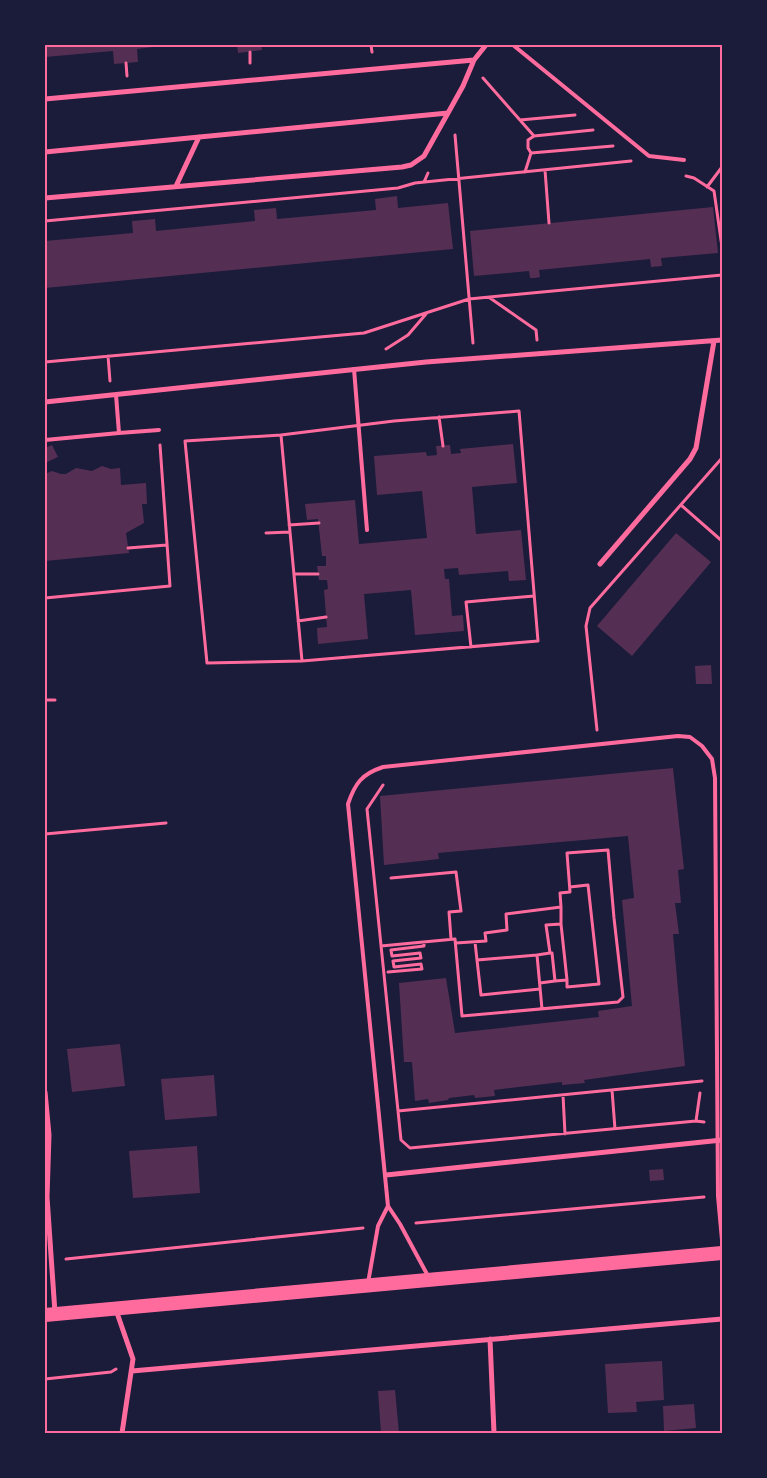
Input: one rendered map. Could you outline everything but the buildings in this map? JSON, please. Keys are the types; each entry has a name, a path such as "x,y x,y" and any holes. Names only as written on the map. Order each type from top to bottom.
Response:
{"highway":[{"path":"50,1314 722,1253"}],"street":[{"path":"45,198 411,165 424,156 463,86 474,60 486,45"},
{"path":"45,99 474,60"},
{"path":"45,152 448,113"},
{"path":"176,186 199,138"},
{"path":"600,564 690,459 696,448 714,340"},
{"path":"45,402 371,367 722,340"},
{"path":"45,1092 49,1135 47,1197 50,1314"},
{"path":"386,1176 720,1140"},
{"path":"115,1308 133,1359 122,1433"},
{"path":"132,1372 722,1319"},
{"path":"490,1339 494,1433"}],"lane":[{"path":"513,45 649,156 684,160"},
{"path":"354,369 368,530"},
{"path":"113,395 119,432"},
{"path":"45,440 119,432 159,430"},
{"path":"430,1280 400,1224 388,1206 348,804 353,790 362,777 371,771 383,767 678,736 690,737 702,746 712,759 715,778 720,1140 718,1196 722,1240"},
{"path":"367,1286 378,1226 388,1206"}],"path":[{"path":"371,45 372,52"},
{"path":"250,52 250,63"},
{"path":"126,63 127,76"},
{"path":"477,85 482,76 534,136"},
{"path":"453,105 475,358"},
{"path":"520,120 581,114 573,108"},
{"path":"524,172 531,154 528,148 528,140 534,136 598,129 592,124"},
{"path":"531,154 617,145 611,140"},
{"path":"45,220 398,188 415,183 635,160 629,155"},
{"path":"424,182 432,166"},
{"path":"707,186 722,167"},
{"path":"545,170 550,223"},
{"path":"685,175 694,178 714,191 722,247"},
{"path":"716,208 722,213"},
{"path":"45,362 364,333 469,299 722,275"},
{"path":"489,298 536,330"},
{"path":"371,367 383,352 408,335 426,313"},
{"path":"108,356 113,395"},
{"path":"519,411 538,641 302,661 207,663 185,442 281,435 344,428 358,424 519,411"},
{"path":"439,418 443,446"},
{"path":"45,598 170,586 159,430"},
{"path":"281,435 302,661"},
{"path":"599,744 586,626 590,608 722,458"},
{"path":"681,505 722,541"},
{"path":"289,524 319,523"},
{"path":"266,533 290,532"},
{"path":"128,548 167,545"},
{"path":"294,574 318,574"},
{"path":"471,647 466,602 534,596"},
{"path":"298,621 326,617"},
{"path":"45,700 54,700"},
{"path":"386,783 367,809 398,1112 401,1140 410,1148 696,1122 702,1081 398,1112"},
{"path":"45,834 166,823"},
{"path":"381,946 455,939 462,1016 618,1002 623,997 608,850 567,853 570,892 560,892 567,987 599,984 588,885 570,887"},
{"path":"391,878 456,872 461,911 449,912 451,939"},
{"path":"456,943 486,941 486,933 507,930 506,914 561,907"},
{"path":"554,981 552,953 550,954 546,925 561,924"},
{"path":"388,972 422,969 422,964 394,967 393,960 421,958 420,953 392,956 391,950 424,946 424,942"},
{"path":"475,942 481,995 540,989"},
{"path":"477,960 550,954"},
{"path":"537,955 542,1009"},
{"path":"540,983 567,980"},
{"path":"612,1090 615,1129"},
{"path":"563,1095 565,1134"},
{"path":"45,1380 111,1372 133,1359"}]}
